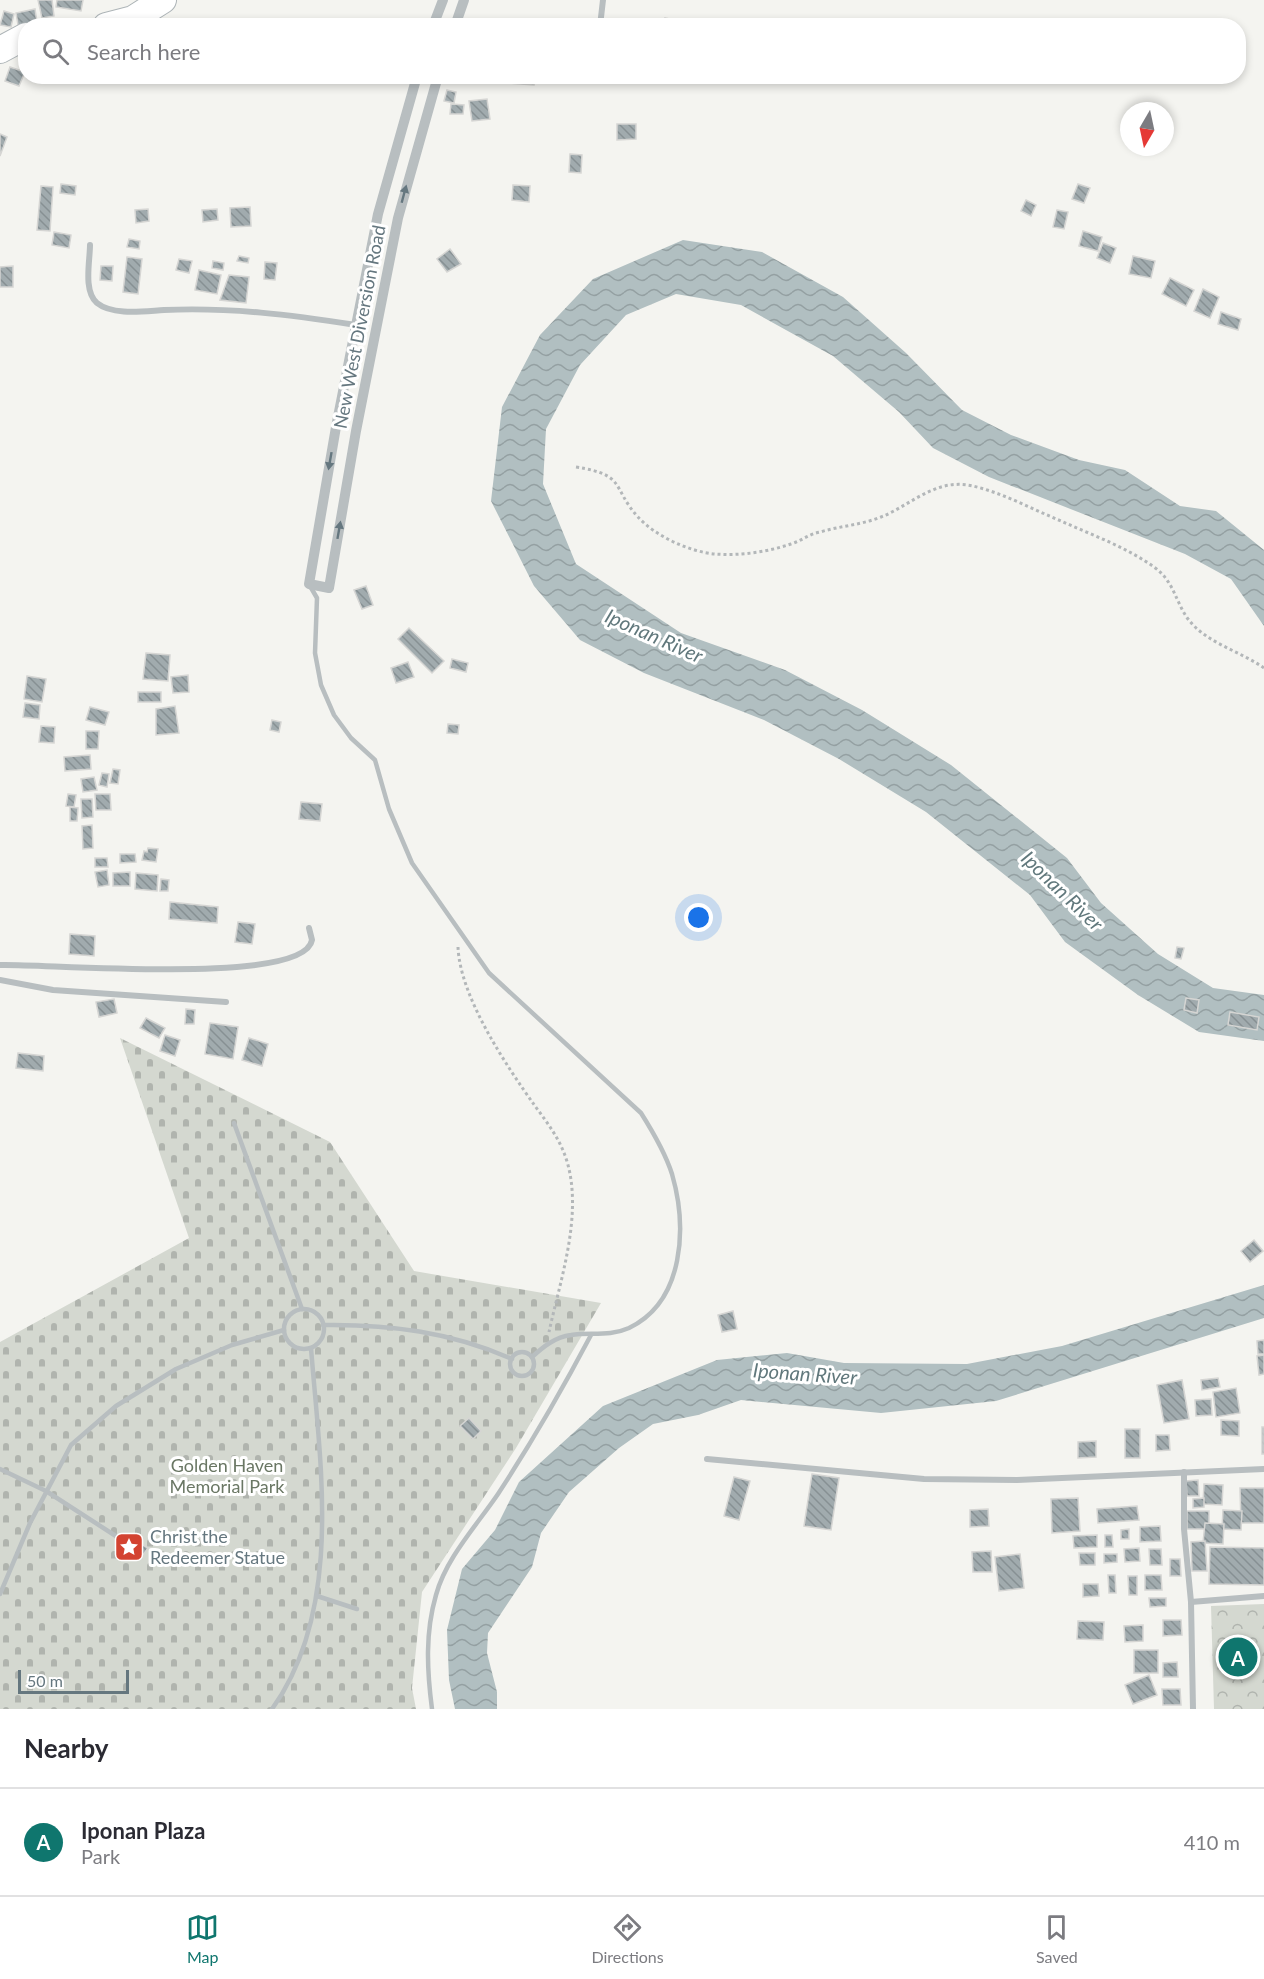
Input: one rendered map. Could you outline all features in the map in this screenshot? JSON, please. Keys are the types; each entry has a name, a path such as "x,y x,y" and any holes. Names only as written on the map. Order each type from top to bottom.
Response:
{"main road":[{"path":"135,18 164,0"},
{"path":"0,50 18,40"}],"street":[{"path":"436,18 442,0"},
{"path":"458,18 464,0"},
{"path":"601,18 603,0"},
{"name":"New West Diversion Road","path":"309,584 378,214 415,84"},
{"name":"New West Diversion Road","path":"329,588 356,431 398,218 436,84"},
{"path":"90,245 89,290 96,302 115,310 210,308 255,310 356,326"},
{"path":"309,584 329,588"},
{"path":"0,965 129,969 257,966 283,961 307,950 312,940 309,928"},
{"path":"0,980 53,990 226,1002"},
{"path":"707,1459 924,1479 1017,1480 1264,1469"},
{"path":"1184,1472 1184,1529 1191,1602 1193,1709"},
{"path":"1191,1602 1264,1596"}],"lane":[{"path":"309,584 317,598 315,652 321,685 334,715 351,738 375,760 389,809 408,855 458,930 509,994 624,1095 641,1113 657,1139 672,1174 679,1210 681,1241 674,1276 664,1296 648,1315 619,1331 571,1335 546,1345 532,1357"},
{"path":"317,598 329,588"},
{"path":"234,1123 302,1309"},
{"path":"272,1709 295,1671 310,1632 321,1556 320,1500 310,1348 322,1336 323,1325 318,1315 302,1309 291,1313 284,1330 292,1346 310,1348"},
{"path":"323,1325 370,1326 430,1332 465,1341 512,1359"},
{"path":"0,1594 46,1491 71,1444 116,1406 176,1369 232,1345 284,1330"},
{"path":"432,1709 427,1667 429,1628 436,1593 450,1566 533,1440 591,1335"},
{"path":"512,1359 521,1353 532,1357"},
{"path":"512,1359 512,1370 522,1376 529,1374 534,1368 532,1357"},
{"path":"0,1469 46,1491 122,1540"},
{"path":"317,1596 357,1609"}],"path":[{"path":"576,467 609,476 620,486 638,517 652,529 690,548 713,554 747,553 792,544 814,533 858,525 883,517 933,489 951,484 971,486 998,494 1132,553 1156,568 1173,584 1188,619 1203,633 1264,668"},
{"path":"458,930 463,978 503,1057 557,1135 568,1165 572,1191 570,1227 546,1345"}],"green space":[{"name":"Golden Haven Memorial Park","path":"120,1038 330,1142 414,1271 601,1303 516,1448 422,1592 412,1688 416,1709 0,1709 0,1342 189,1238"},
{"path":"1264,1604 1264,1709 1214,1709 1211,1606"}],"water":[{"name":"Iponan River","path":"683,240 762,252 843,297 906,353 962,410 1011,435 1079,460 1125,470 1180,506 1216,511 1264,550 1264,626 1231,579 1185,554 989,477 933,448 899,412 833,356 741,305 676,294 626,315 580,365 546,429 543,484 576,564 681,633 785,670 862,710 951,765 1067,858 1101,903 1158,954 1213,988 1264,995 1264,1041 1199,1032 1138,995 1065,942 1030,895 926,812 839,759 764,720 644,673 580,640 534,586 491,501 502,407 540,335 593,279"},
{"name":"Iponan River","path":"1264,1285 1264,1318 996,1401 881,1413 741,1400 698,1415 653,1424 619,1448 569,1492 541,1533 532,1567 488,1633 487,1653 497,1692 497,1709 455,1709 449,1680 447,1630 462,1569 495,1530 519,1482 603,1406 717,1360 787,1353 844,1363 967,1364 1062,1346"}],"building":[{"path":"38,0 52,0 54,16 42,18"},
{"path":"57,0 83,0 81,11 56,7"},
{"path":"35,9 36,18 18,18 18,25 16,13"},
{"path":"4,11 14,14 11,27 0,25"},
{"path":"10,67 18,70 19,86 5,81"},
{"path":"447,90 456,92 454,103 444,101"},
{"path":"487,99 490,119 472,121 469,101"},
{"path":"451,104 464,105 463,114 450,114"},
{"path":"617,124 636,124 636,139 617,140"},
{"path":"0,134 7,137 0,156"},
{"path":"570,154 582,155 581,173 569,172"},
{"path":"61,184 76,186 75,195 60,193"},
{"path":"1078,184 1090,188 1084,203 1072,199"},
{"path":"513,185 530,186 529,202 512,200"},
{"path":"41,186 53,187 50,231 37,230"},
{"path":"1026,200 1036,205 1031,216 1021,211"},
{"path":"250,207 251,226 231,227 230,208"},
{"path":"148,209 149,221 136,223 135,210"},
{"path":"217,209 218,220 203,222 202,210"},
{"path":"1057,210 1068,212 1064,229 1053,227"},
{"path":"1083,231 1102,237 1098,251 1079,246"},
{"path":"54,232 71,235 69,248 52,245"},
{"path":"129,239 140,241 139,249 127,247"},
{"path":"1103,243 1116,248 1110,263 1097,258"},
{"path":"450,249 461,264 447,272 437,259"},
{"path":"239,256 249,258 248,263 237,261"},
{"path":"1133,256 1155,261 1151,278 1129,274"},
{"path":"127,257 142,259 138,294 123,292"},
{"path":"179,259 192,261 189,273 176,270"},
{"path":"213,261 224,263 223,270 212,268"},
{"path":"265,262 277,263 275,280 264,279"},
{"path":"13,266 13,287 0,287 0,267"},
{"path":"101,266 113,266 112,281 100,280"},
{"path":"199,270 221,275 217,294 195,290"},
{"path":"229,275 249,277 246,303 220,300"},
{"path":"1170,278 1194,290 1186,306 1162,294"},
{"path":"1203,289 1219,297 1210,318 1194,311"},
{"path":"1221,312 1241,319 1238,330 1218,324"},
{"path":"366,586 373,605 362,609 354,590"},
{"path":"409,628 444,661 432,673 398,639"},
{"path":"146,653 170,655 168,681 143,679"},
{"path":"452,659 468,663 466,672 450,668"},
{"path":"408,662 414,677 396,683 391,668"},
{"path":"188,675 189,692 173,693 171,677"},
{"path":"27,676 46,679 42,702 24,699"},
{"path":"138,692 161,692 161,702 138,702"},
{"path":"25,703 40,705 39,719 23,717"},
{"path":"175,706 179,733 156,735 156,709"},
{"path":"90,707 109,712 105,725 86,720"},
{"path":"272,720 281,722 279,732 270,730"},
{"path":"448,724 459,725 458,734 447,733"},
{"path":"41,726 55,727 54,743 39,742"},
{"path":"86,731 99,731 98,749 86,749"},
{"path":"90,755 91,769 65,771 64,757"},
{"path":"113,769 120,770 118,784 110,783"},
{"path":"102,773 109,774 107,787 99,785"},
{"path":"94,777 97,790 83,792 81,779"},
{"path":"68,794 76,795 74,807 66,806"},
{"path":"95,794 110,794 111,810 96,810"},
{"path":"81,799 92,799 93,817 82,818"},
{"path":"301,802 322,804 320,821 299,819"},
{"path":"70,807 78,808 77,821 70,821"},
{"path":"92,825 93,848 83,849 82,826"},
{"path":"148,848 158,849 156,862 142,860 144,851 147,852"},
{"path":"120,854 135,854 136,862 120,863"},
{"path":"95,858 107,858 108,867 95,867"},
{"path":"107,870 109,885 98,887 95,872"},
{"path":"130,872 130,886 113,886 113,873"},
{"path":"136,873 158,875 157,891 135,889"},
{"path":"161,879 169,880 168,891 160,891"},
{"path":"170,902 218,907 217,923 169,919"},
{"path":"238,922 255,924 252,944 235,942"},
{"path":"70,934 95,936 94,956 69,954"},
{"path":"1177,947 1184,948 1181,959 1175,958"},
{"path":"1186,998 1199,1000 1197,1013 1184,1010"},
{"path":"114,999 117,1013 99,1017 96,1002"},
{"path":"186,1009 195,1010 194,1024 185,1024"},
{"path":"1230,1012 1259,1017 1257,1030 1228,1025"},
{"path":"146,1018 165,1028 159,1038 140,1028"},
{"path":"210,1023 238,1027 233,1059 205,1054"},
{"path":"165,1035 180,1040 175,1056 160,1051"},
{"path":"249,1038 268,1044 262,1066 242,1060"},
{"path":"18,1053 44,1056 43,1071 16,1068"},
{"path":"1254,1240 1263,1251 1250,1262 1241,1251"},
{"path":"733,1311 737,1329 722,1332 718,1315"},
{"path":"1264,1340 1264,1354 1258,1354 1257,1341"},
{"path":"1264,1355 1264,1374 1259,1375 1257,1356"},
{"path":"1218,1378 1220,1387 1202,1390 1201,1380"},
{"path":"1182,1380 1189,1419 1164,1423 1157,1385"},
{"path":"1236,1388 1240,1413 1216,1417 1213,1392"},
{"path":"1211,1399 1212,1415 1196,1416 1195,1400"},
{"path":"469,1418 481,1431 473,1439 460,1426"},
{"path":"1221,1420 1239,1421 1239,1436 1221,1435"},
{"path":"1262,1427 1264,1427 1264,1454 1262,1454"},
{"path":"1125,1429 1140,1429 1140,1458 1125,1458"},
{"path":"1156,1435 1169,1435 1170,1450 1156,1451"},
{"path":"1096,1441 1096,1457 1078,1458 1078,1442"},
{"path":"812,1474 839,1478 831,1530 804,1526"},
{"path":"734,1477 750,1481 739,1520 724,1516"},
{"path":"1198,1480 1199,1496 1187,1496 1186,1481"},
{"path":"1204,1484 1223,1485 1222,1505 1203,1504"},
{"path":"1240,1488 1264,1488 1264,1523 1241,1523"},
{"path":"1078,1498 1080,1531 1052,1533 1051,1499"},
{"path":"1204,1498 1204,1507 1193,1508 1193,1499"},
{"path":"1137,1506 1139,1520 1098,1523 1097,1509"},
{"path":"988,1509 989,1526 970,1527 970,1510"},
{"path":"1223,1510 1242,1511 1241,1530 1222,1529"},
{"path":"1187,1511 1209,1511 1209,1529 1187,1529"},
{"path":"1205,1523 1224,1524 1223,1544 1203,1543"},
{"path":"1160,1526 1161,1541 1140,1542 1140,1527"},
{"path":"1129,1529 1129,1539 1121,1539 1121,1530"},
{"path":"1097,1535 1097,1547 1074,1548 1073,1536"},
{"path":"1105,1535 1112,1535 1113,1547 1105,1547"},
{"path":"1205,1541 1207,1571 1192,1571 1191,1542"},
{"path":"140,1543 148,1548 141,1558 133,1553"},
{"path":"1210,1547 1264,1548 1264,1585 1209,1584"},
{"path":"1139,1548 1140,1561 1125,1562 1124,1549"},
{"path":"1149,1549 1161,1549 1162,1565 1150,1565"},
{"path":"991,1551 992,1572 973,1572 972,1552"},
{"path":"1079,1553 1095,1553 1095,1565 1080,1565"},
{"path":"1020,1554 1024,1588 999,1591 995,1557"},
{"path":"1104,1554 1117,1554 1117,1562 1104,1563"},
{"path":"1170,1559 1180,1559 1181,1576 1170,1576"},
{"path":"1108,1575 1115,1575 1116,1593 1109,1593"},
{"path":"1145,1575 1161,1575 1162,1590 1145,1590"},
{"path":"1128,1576 1137,1576 1137,1595 1129,1595"},
{"path":"1083,1584 1098,1584 1099,1596 1083,1597"},
{"path":"1149,1598 1166,1598 1166,1606 1150,1607"},
{"path":"1163,1620 1181,1620 1182,1635 1163,1636"},
{"path":"1078,1621 1104,1622 1103,1640 1077,1639"},
{"path":"1143,1625 1143,1641 1125,1642 1124,1626"},
{"path":"1134,1650 1158,1650 1158,1673 1134,1673"},
{"path":"1177,1662 1178,1677 1163,1677 1163,1663"},
{"path":"1149,1675 1157,1695 1133,1704 1125,1685"},
{"path":"1162,1689 1180,1689 1181,1705 1163,1705"}],"place":[{"name":"Christ the Redeemer Statue","path":"129,1547"},
{"name":"Iponan Plaza","path":"1238,1657"}]}
